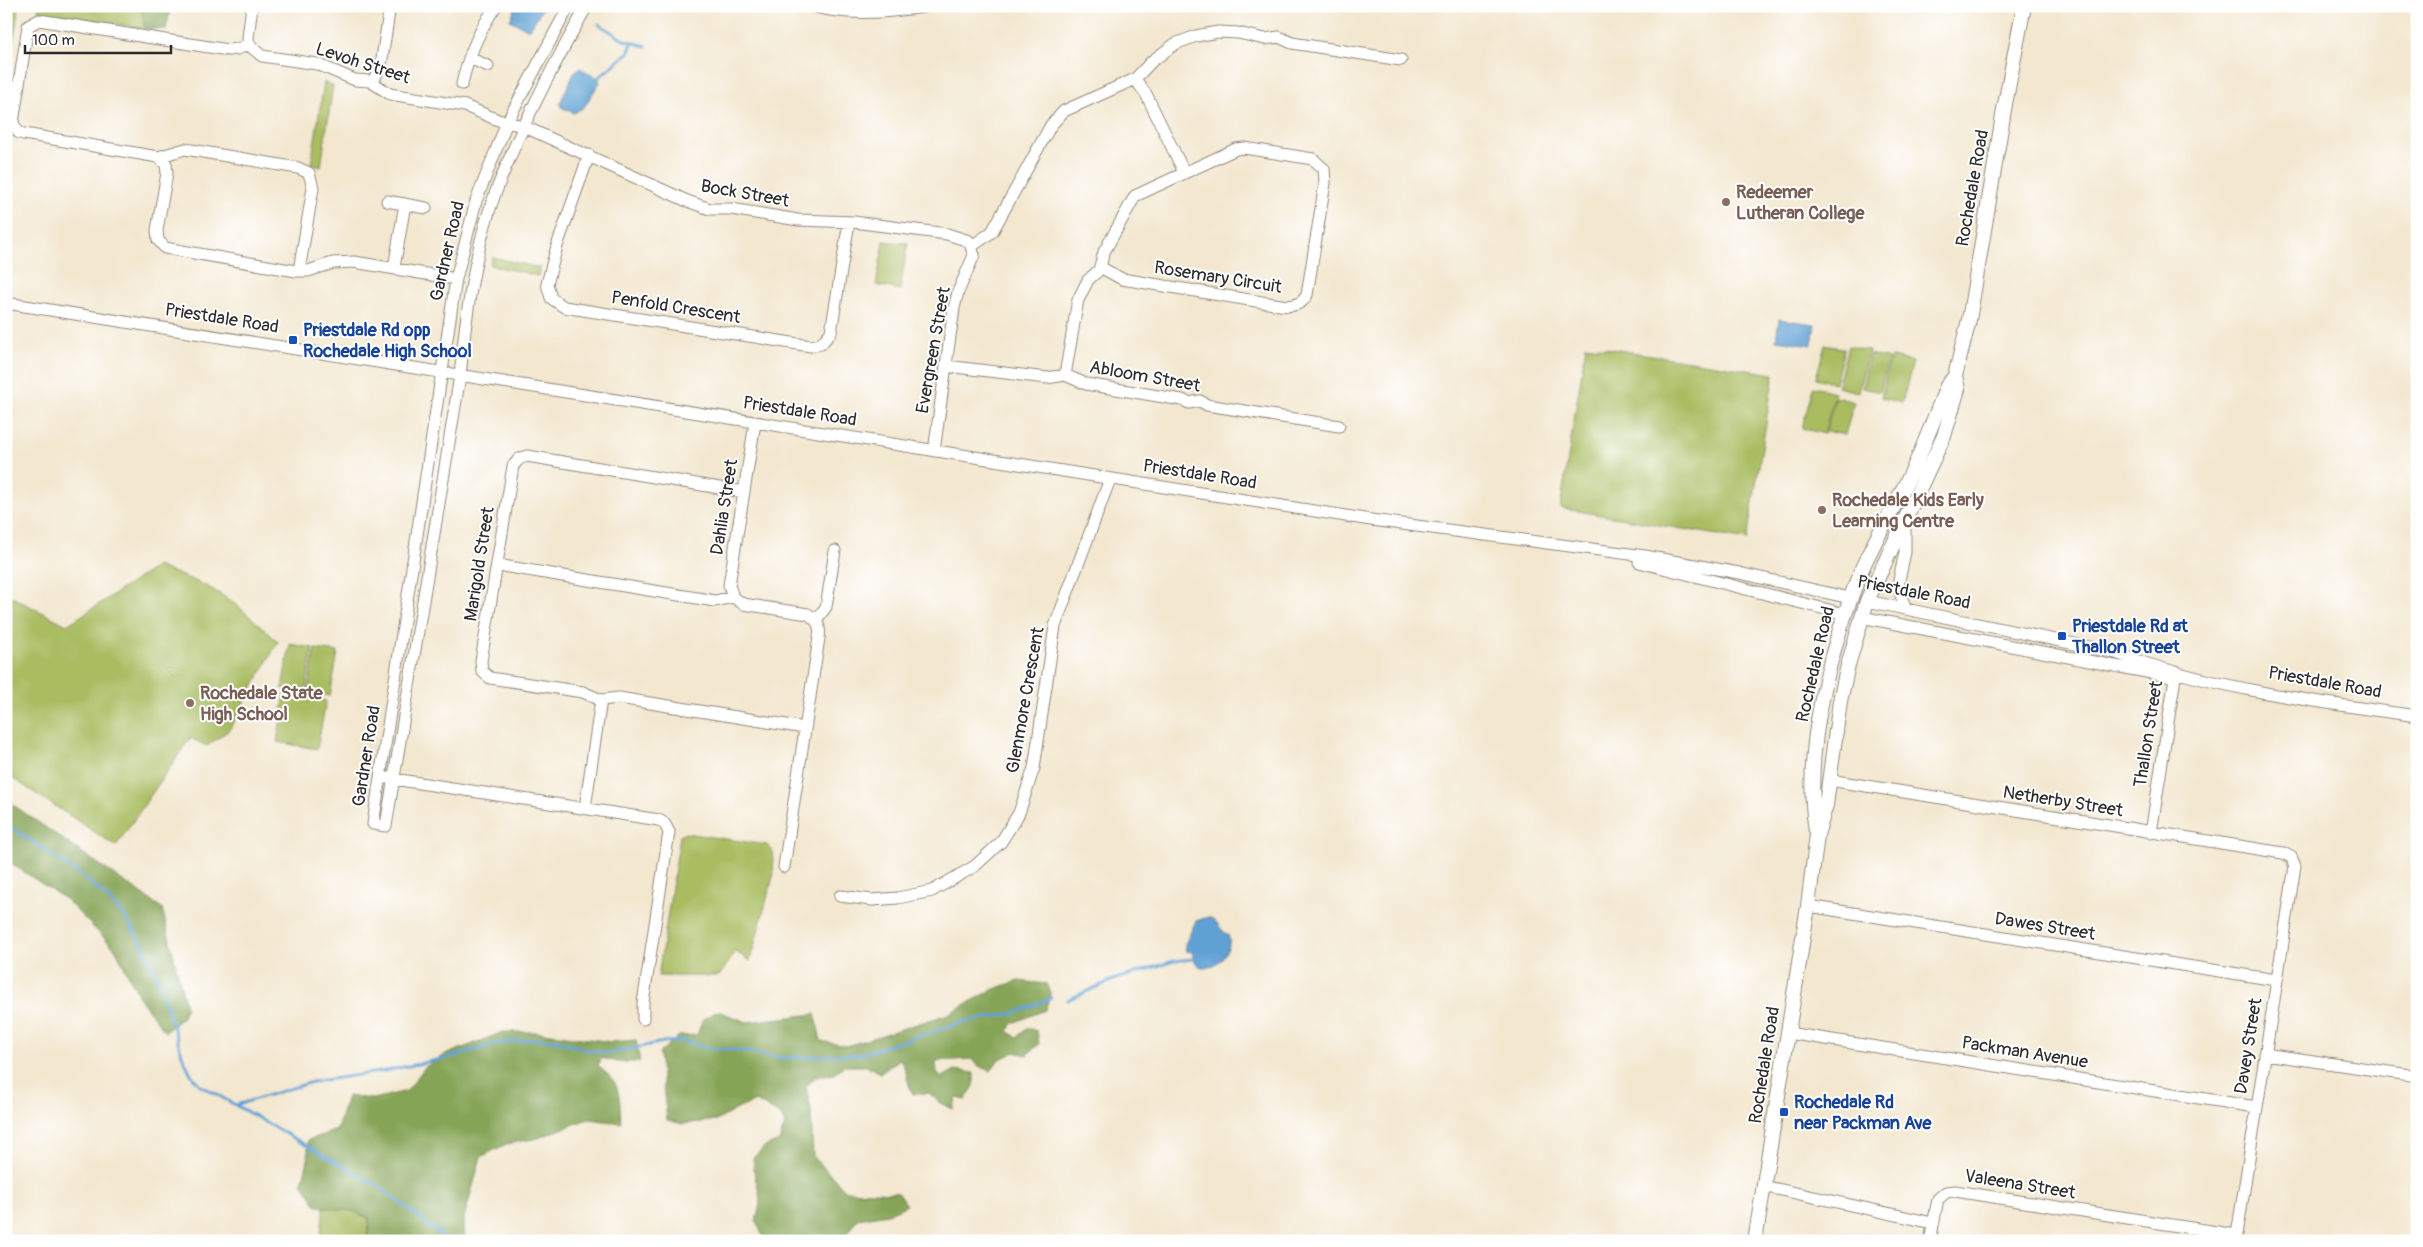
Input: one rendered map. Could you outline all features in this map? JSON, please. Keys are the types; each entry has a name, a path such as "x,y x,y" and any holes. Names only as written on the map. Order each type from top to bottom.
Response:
{"main road":[{"name":"Rochedale Road","path":"1817,835 1811,803 1818,731 1830,664 1850,598 1862,570 1915,464 1948,386 1955,376 1968,320 2024,6"},
{"name":"Rochedale Road","path":"1755,1241 1808,906 1817,835 1826,805 1840,701 1867,601 1944,436 1958,389 1955,376"},
{"name":"Priestdale Road","path":"1850,598 1867,601"},
{"name":"Priestdale Road","path":"1845,614 1861,618"}],"street":[{"path":"252,6 248,30 250,44 228,50 39,20 28,26 13,123 19,133 158,157 185,149 298,168 309,173 313,188 299,271"},
{"path":"373,82 381,64 390,6"},
{"path":"462,84 482,26 496,6"},
{"name":"Gardner Road","path":"568,6 507,122 476,201 456,279 373,824 386,826 460,376 466,327 484,230 495,194 523,126 548,74 587,6"},
{"path":"812,6 834,11 861,13 931,6"},
{"path":"972,246 992,232 1058,117 1064,111 1135,79 1152,61 1175,44 1196,36 1218,32 1238,33 1264,39 1279,37 1292,43 1401,60"},
{"name":"Levoh Street","path":"250,44 262,56 317,64 355,80 373,82 390,94 464,106 523,126"},
{"path":"470,58 488,66"},
{"path":"1135,79 1146,94 1184,172"},
{"name":"Bock Street","path":"523,126 589,154 687,201 710,209 731,209 798,220 849,222 947,234 969,241 972,246"},
{"name":"Rosemary Circuit","path":"1066,375 1078,300 1088,280 1100,267 1104,252 1135,196 1236,148 1313,159 1319,162 1326,175 1307,295 1304,301 1280,306 1122,279 1100,267"},
{"name":"Penfold Crescent","path":"589,154 567,214 547,284 551,298 564,307 811,346 821,344 831,332 849,222"},
{"path":"158,157 166,164 167,173 157,230 158,240 165,248 299,271 308,271 333,263 354,262 456,279"},
{"path":"387,201 426,208"},
{"path":"394,268 405,204"},
{"name":"Evergreen Street","path":"934,452 954,308 963,280 972,263 974,255 972,246"},
{"name":"Priestdale Road","path":"6,303 1432,530 1645,556 1730,571 1850,598"},
{"name":"Abloom Street","path":"946,366 1047,378 1066,375 1086,384 1182,400 1189,403 1200,400 1207,405 1339,426"},
{"name":"Dahlia Street","path":"733,597 729,585 755,423"},
{"name":"Marigold Street","path":"601,700 583,692 490,678 482,671 513,466 519,459 527,456 744,492"},
{"name":"Glenmore Crescent","path":"840,896 872,900 898,898 932,891 975,866 1002,842 1019,813 1034,768 1055,626 1110,479"},
{"path":"1905,521 1905,552 1898,586 1905,608"},
{"name":"Priestdale Road","path":"1589,550 1845,614"},
{"path":"816,620 826,607 835,551"},
{"path":"497,565 715,601 733,597 743,604 808,614 816,620 820,629 784,867"},
{"name":"Priestdale Road","path":"1867,601 2113,652 2175,674"},
{"name":"Priestdale Road","path":"1861,618 2348,706 2417,716"},
{"name":"Thallon Street","path":"2150,833 2175,674"},
{"path":"584,808 601,700 619,698 805,728"},
{"path":"381,777 659,820 664,823 669,832 643,1003 643,1019"},
{"name":"Netherby Street","path":"1829,780 2283,853 2291,857"},
{"name":"Davey Street","path":"2236,1238 2294,866 2291,857"},
{"name":"Dawes Street","path":"1808,906 2276,980"},
{"name":"Packman Avenue","path":"1788,1033 2256,1107"},
{"path":"2265,1054 2417,1076"},
{"path":"1763,1186 1933,1223 1930,1241"},
{"name":"Valeena Street","path":"1933,1223 1938,1199 1946,1192 1955,1191 2236,1238"}],"green space":[{"path":"6,6 19,6 6,85"},
{"path":"39,6 141,6 145,29 38,11"},
{"path":"141,6 171,6 166,29 145,29"},
{"path":"324,82 333,86 321,167 311,164"},
{"path":"884,241 908,243 900,290 876,285"},
{"path":"492,257 540,268 538,276 490,265"},
{"path":"1586,345 1774,374 1747,540 1560,508"},
{"path":"1825,345 1844,349 1835,383 1816,378"},
{"path":"1848,346 1869,351 1858,392 1837,387"},
{"path":"1870,354 1889,359 1880,392 1862,388"},
{"path":"1891,357 1913,362 1902,403 1881,398"},
{"path":"1813,387 1835,392 1824,434 1802,428"},
{"path":"1835,397 1854,402 1845,435 1826,431"},
{"path":"157,566 204,585 224,596 278,642 229,730 207,746 190,738 116,846 6,774 6,594 67,625"},
{"path":"290,644 313,648 305,692 282,688"},
{"path":"315,649 338,652 330,696 307,692"},
{"path":"285,694 326,701 317,749 277,742"},
{"path":"6,800 162,908 186,1007 183,1017 165,1032 139,997 116,950 65,899 6,860"},
{"path":"685,833 767,845 772,850 774,873 750,961 736,952 719,976 658,976 680,836"},
{"path":"1018,981 1047,984 1051,993 1045,1010 1013,1023 1008,1032 1017,1037 1028,1028 1037,1031 1039,1044 1027,1055 1015,1052 998,1060 991,1071 979,1066 971,1059 936,1061 937,1072 941,1078 955,1070 974,1073 974,1086 965,1100 957,1098 953,1109 940,1103 929,1093 913,1094 900,1059 881,1073 866,1066 844,1066 834,1074 816,1077 806,1086 811,1110 813,1156 846,1191 898,1193 907,1205 888,1214 857,1219 845,1236 831,1241 765,1241 756,1221 760,1203 753,1158 764,1147 779,1141 785,1124 780,1115 756,1101 718,1120 683,1124 667,1120 659,1053 679,1036 697,1035 703,1019 718,1011 747,1022 815,1014 821,1041 846,1046 948,1014 994,989"},
{"path":"503,1032 536,1032 612,1042 636,1040 640,1062 618,1062 601,1058 598,1065 615,1083 617,1088 620,1100 621,1123 588,1119 538,1138 506,1144 481,1157 464,1218 465,1241 371,1241 367,1236 369,1218 353,1211 317,1206 302,1183 308,1160 308,1140 337,1130 347,1096 373,1099 407,1091 425,1067 445,1055"},
{"path":"324,1207 353,1211 369,1219 367,1236 371,1241 320,1241"}],"water":[{"path":"516,6 544,6 529,30 510,20"},
{"path":"580,68 598,78 600,82 584,107 574,113 561,107 560,103 575,71"},
{"path":"1779,319 1815,324 1812,345 1776,340"},
{"path":"1208,917 1215,921 1228,935 1229,941 1225,954 1221,959 1210,967 1204,967 1197,964 1192,952 1186,951 1185,944 1196,921"}],"waterway":[{"path":"599,24 624,40 646,46"},
{"path":"598,78 629,52 632,42"},
{"path":"6,824 86,880 115,906 126,919 145,951 153,969 167,1005 184,1060 192,1076 200,1085 380,1187 440,1234 446,1241"},
{"path":"1067,1000 1113,980 1174,961 1193,959"},
{"path":"236,1105 312,1082 385,1071 451,1057 500,1043 535,1039 555,1040 588,1050 610,1053 664,1042 684,1041 707,1048 736,1050 782,1058 862,1054 963,1022 1015,1013 1051,998"}],"place":[{"name":"Redeemer Lutheran College","path":"1726,202"},
{"name":"Priestdale Rd opp Rochedale High School","path":"293,340"},
{"name":"Rochedale Kids Early Learning Centre","path":"1822,510"},
{"name":"Priestdale Rd at Thallon Street","path":"2062,636"},
{"name":"Rochedale State High School","path":"190,703"},
{"name":"Rochedale Rd near Packman Ave","path":"1784,1112"}]}
